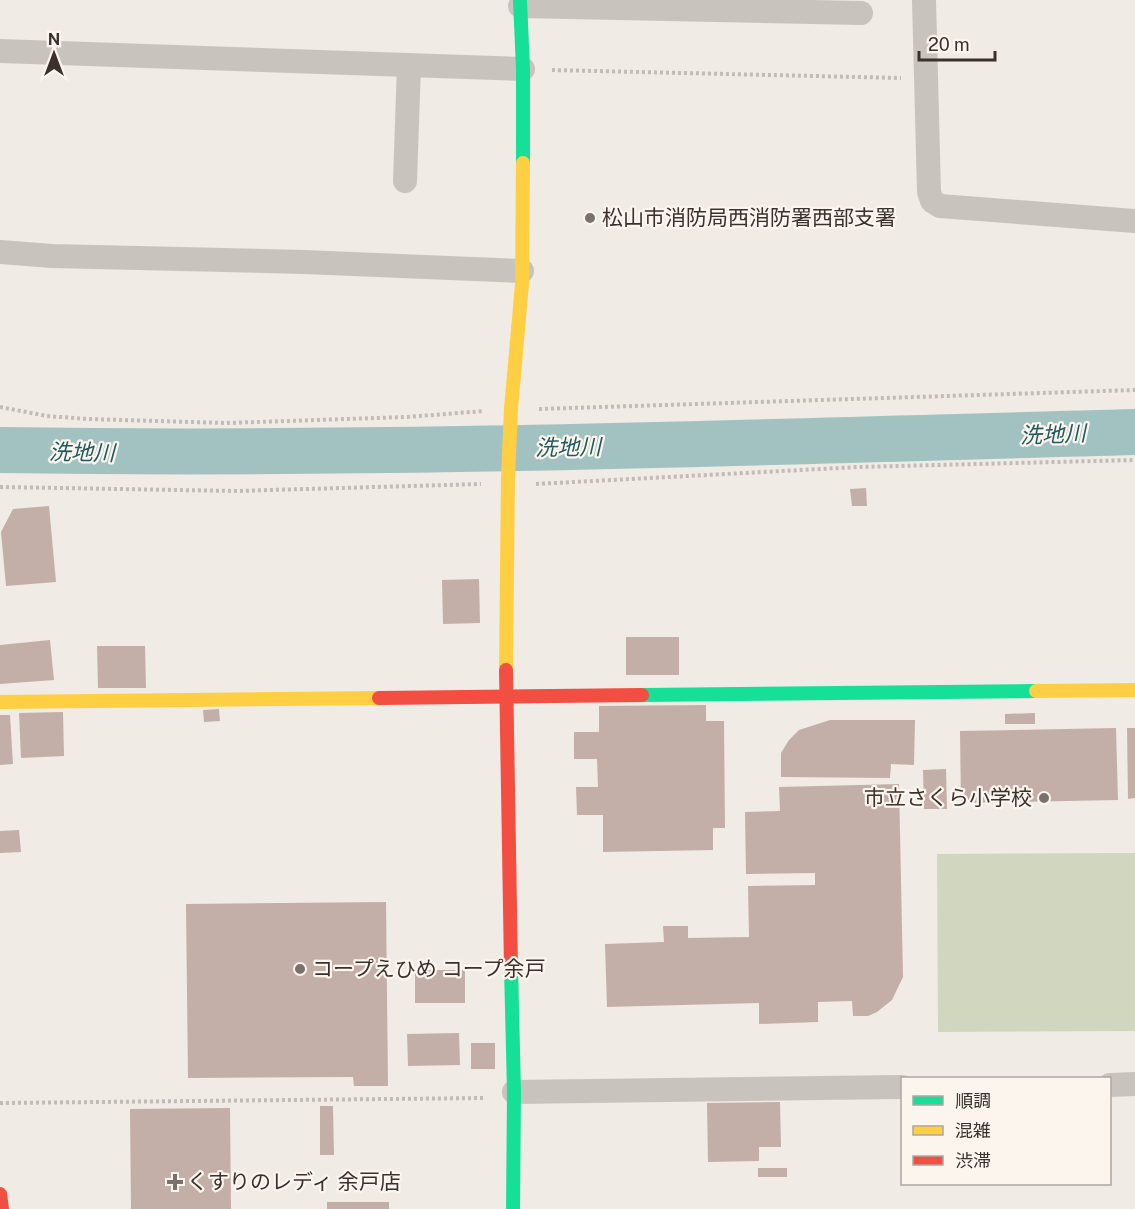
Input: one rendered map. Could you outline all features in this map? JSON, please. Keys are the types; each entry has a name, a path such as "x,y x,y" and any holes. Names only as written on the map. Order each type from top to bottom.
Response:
{"street":[{"path":"924,0 929,192 932,201 940,206 1135,221"},
{"path":"513,1209 506,696 508,481 522,271 524,69 520,3 861,13"},
{"path":"0,51 524,69"},
{"path":"405,182 408,65"},
{"path":"0,252 52,256 303,262 522,271"},
{"path":"0,702 1135,690"},
{"path":"1111,1085 1135,1084"},
{"path":"513,1095 901,1087"},
{"path":"0,1194 2,1209"}],"path":[{"path":"524,69 926,79"},
{"path":"0,407 47,416 88,419 226,423 1135,390"},
{"path":"0,487 236,491 858,467 1135,460"},
{"path":"0,1103 513,1095"}],"green space":[{"path":"1135,853 1135,1031 938,1032 937,854"}],"building":[{"path":"866,488 867,506 852,506 850,489"},
{"path":"49,506 56,582 6,586 1,532 13,509"},
{"path":"479,579 480,623 443,624 442,580"},
{"path":"626,637 679,637 679,675 626,675"},
{"path":"50,640 54,680 0,684 0,645"},
{"path":"97,646 145,646 146,688 98,688"},
{"path":"706,705 706,721 724,721 725,828 713,828 713,850 603,852 603,815 577,815 576,787 598,787 597,759 574,759 574,732 599,732 599,706"},
{"path":"219,709 220,721 204,722 203,710"},
{"path":"63,712 64,756 21,758 19,713"},
{"path":"1035,713 1035,724 1005,724 1005,714"},
{"path":"0,715 10,715 13,764 0,765"},
{"path":"830,720 915,720 914,765 891,764 890,778 781,777 781,753 789,740 799,730"},
{"path":"1116,728 1118,800 961,803 960,731"},
{"path":"1127,728 1135,728 1135,798 1128,799"},
{"path":"946,769 947,809 924,809 923,770"},
{"path":"899,784 903,977 892,1000 877,1012 868,1016 853,1016 852,1001 818,1002 818,1022 759,1024 759,1003 607,1007 605,944 664,942 663,926 688,926 688,938 749,937 748,886 815,885 815,873 746,874 745,812 780,811 779,787"},
{"path":"19,830 21,852 0,853 0,831"},
{"path":"386,902 388,1086 354,1086 353,1077 188,1078 186,904"},
{"path":"415,970 465,970 465,1003 415,1003"},
{"path":"459,1033 460,1065 408,1066 407,1034"},
{"path":"471,1043 495,1043 495,1069 471,1069"},
{"path":"780,1102 781,1147 759,1147 759,1161 708,1162 707,1103"},
{"path":"320,1106 333,1106 334,1155 320,1155"},
{"path":"230,1108 231,1209 131,1209 130,1109"},
{"path":"758,1168 787,1168 787,1177 758,1177"},
{"path":"327,1202 389,1202 389,1209 327,1209"}],"waterway":[{"name":"洗地川","path":"0,450 426,450 1135,432"}],"traffic: fast":[{"path":"520,0 523,163"},
{"path":"642,695 1036,691"},
{"path":"511,967 514,1092 513,1209"}],"traffic: slow":[{"path":"506,670 508,478 511,409 522,284 523,163"},
{"path":"1036,691 1135,690"},
{"path":"0,702 379,698"}],"traffic: jam":[{"path":"506,670 511,967"},
{"path":"379,698 642,695"},
{"path":"0,1194 2,1209"}],"place":[{"name":"松山市消防局西消防署西部支署","path":"590,218"},
{"name":"市立さくら小学校","path":"1044,798"},
{"name":"コープえひめ コープ余戸","path":"300,969"},
{"name":"くすりのレディ 余戸店","path":"175,1182"}]}
